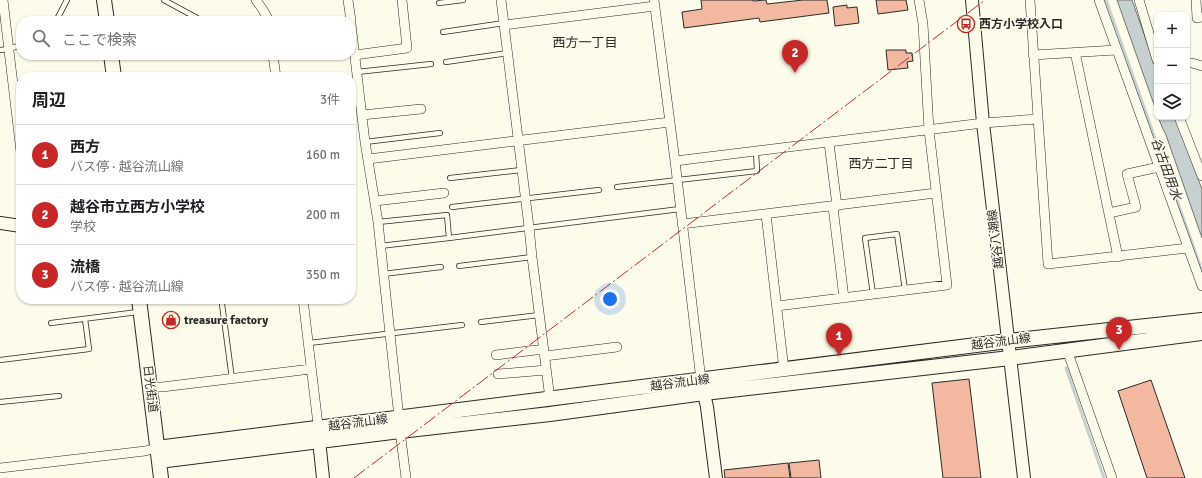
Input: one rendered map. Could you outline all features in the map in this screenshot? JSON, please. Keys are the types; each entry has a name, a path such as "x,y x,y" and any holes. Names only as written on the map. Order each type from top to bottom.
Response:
{"main road":[{"path":"104,0 106,16"},
{"name":"越谷八潮線","path":"972,0 983,123 1024,478"},
{"path":"112,60 113,72"},
{"path":"0,223 16,225"},
{"name":"日光街道","path":"140,305 160,478"},
{"name":"越谷流山線","path":"400,424 550,414 702,387 784,370 1008,341 1202,320"},
{"name":"越谷流山線","path":"158,455 400,424 550,399 702,387 1010,358 1202,333"},
{"path":"702,387 707,407 716,478"},
{"path":"319,434 324,478"}],"street":[{"path":"3,0 4,50 16,122"},
{"path":"256,0 266,16"},
{"path":"348,0 350,16"},
{"path":"356,55 407,48 402,0"},
{"path":"501,0 550,399"},
{"path":"777,306 947,284 929,130 923,24 920,0"},
{"path":"1030,0 1048,264 1188,248"},
{"path":"1099,0 1202,286"},
{"path":"1139,0 1154,50"},
{"path":"1196,0 1196,18 1202,18"},
{"path":"504,24 654,3 678,180 680,209 702,387"},
{"path":"1033,55 1116,50"},
{"path":"1075,52 1118,257"},
{"path":"274,60 275,72"},
{"path":"356,60 365,142 378,222 389,334 406,478"},
{"path":"1190,63 1202,66"},
{"path":"362,115 421,109"},
{"path":"675,161 983,123 1037,119"},
{"path":"1180,120 1202,176"},
{"path":"368,159 670,122"},
{"path":"829,142 844,298"},
{"path":"1109,213 1136,207 1127,174 1159,167"},
{"path":"375,201 444,193"},
{"path":"682,224 936,193"},
{"path":"766,214 784,370"},
{"path":"304,304 319,434"},
{"path":"496,355 616,347"},
{"path":"1067,350 1112,478"},
{"path":"149,387 162,387 311,369"},
{"path":"498,374 546,370"},
{"path":"0,468 145,451 158,455"}],"lane":[{"path":"59,16 67,0"},
{"path":"164,0 193,16"},
{"path":"439,3 463,0"},
{"path":"443,32 504,24"},
{"path":"4,50 16,46"},
{"path":"446,62 508,53"},
{"path":"357,72 431,64"},
{"path":"365,142 440,133"},
{"path":"617,187 757,171 756,151"},
{"path":"450,178 521,170"},
{"path":"452,207 599,190"},
{"path":"380,246 680,209"},
{"path":"378,222 447,215 449,238"},
{"path":"873,294 865,238 897,234 905,290"},
{"path":"459,266 532,257"},
{"path":"383,274 441,267"},
{"path":"222,304 232,379"},
{"path":"51,323 85,319 140,305"},
{"path":"481,322 539,316"},
{"path":"0,360 89,349 85,319"},
{"path":"309,343 462,325"},
{"path":"0,402 59,396"}],"shaded area":[{"path":"1117,0 1132,0 1154,62 1154,105"},
{"path":"1159,120 1176,120 1202,189 1202,238 1166,135"}],"building":[{"path":"701,0 766,0 767,4 803,0 827,0 829,13 760,22 759,18 684,28 682,12 702,9"},
{"path":"876,0 906,0 908,10 878,14"},
{"path":"847,5 847,8 857,7 859,23 835,26 833,7"},
{"path":"886,50 906,50 906,53 912,53 913,61 907,62 908,68 888,70"},
{"path":"969,379 981,478 943,478 932,383"},
{"path":"1151,380 1185,478 1147,478 1118,391"},
{"path":"819,460 821,478 791,478 789,463"},
{"path":"788,463 790,478 725,478 724,470"}],"waterway":[{"name":"谷古田用水","path":"1106,0 1202,271"},
{"path":"1066,368 1104,478"}],"power":[{"path":"354,478 985,0"}],"place":[{"name":"西方小学校入口","path":"966,24"},
{"name":"越谷市立西方小学校","path":"795,73"},
{"name":"treasure factory","path":"171,320"},
{"name":"流橋","path":"1119,350"},
{"name":"西方","path":"839,356"}],"district":[{"name":"西方一丁目","path":"585,43"},
{"name":"西方二丁目","path":"881,164"}]}
